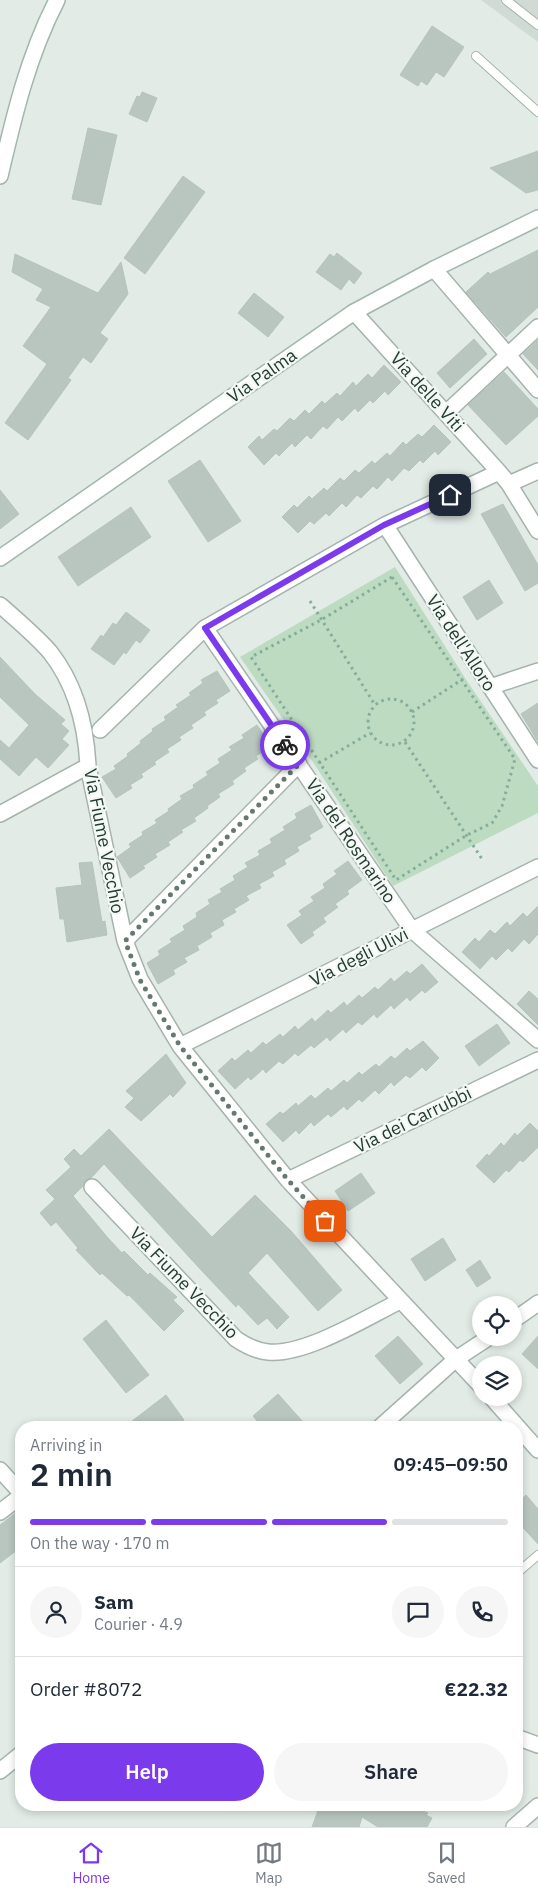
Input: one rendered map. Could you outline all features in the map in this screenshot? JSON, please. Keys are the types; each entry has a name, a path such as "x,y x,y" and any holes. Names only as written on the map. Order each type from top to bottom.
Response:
{"street":[{"path":"0,176 20,94 44,26 57,0"},
{"name":"Via Palma","path":"0,558 354,312 434,269 538,218"},
{"path":"434,269 538,390"},
{"name":"Via delle Viti","path":"354,312 504,478 538,531"},
{"path":"446,413 538,327"},
{"path":"100,730 205,628 384,525 504,478 538,471"},
{"name":"Via dell'Alloro","path":"384,525 538,760"},
{"name":"Via Fiume Vecchio","path":"2,606 50,652 74,693 87,742 88,766 125,941 140,980 180,1046 288,1180 472,1376"},
{"name":"Via del Rosmarino","path":"205,628 412,930 538,1040"},
{"path":"490,687 538,671"},
{"path":"0,814 88,766"},
{"path":"125,941 302,768"},
{"name":"Via degli Ulivi","path":"180,1046 538,867"},
{"name":"Via dei Carrubbi","path":"288,1180 538,1060"},
{"name":"Via Fiume Vecchio","path":"92,1187 236,1339 248,1347 267,1352 288,1352 310,1345 400,1301"},
{"path":"522,1314 538,1303"},
{"path":"387,1421 456,1359 476,1346"},
{"path":"499,1406 512,1421"},
{"path":"523,1433 538,1450"},
{"path":"0,1470 15,1487"},
{"path":"0,1512 15,1499"},
{"path":"523,1740 538,1745"},
{"path":"0,1771 15,1759"},
{"path":"514,1827 538,1806"}],"lane":[{"path":"506,0 538,25"},
{"path":"476,56 538,112"},
{"path":"523,1568 538,1554"}],"path":[{"path":"392,577 460,681 514,759 502,806 492,823 467,835 396,880 251,657 321,620 392,577"},
{"path":"310,601 375,705"},
{"path":"412,712 460,681 477,667"},
{"path":"388,699 395,699 402,701 412,712 414,726 412,733 405,742 395,746 387,746 380,744 370,733 368,719 375,705 388,699"},
{"path":"302,768 319,763 370,733"},
{"path":"405,742 482,859"}],"shaded area":[{"path":"481,0 538,0 538,42"}],"green space":[{"path":"395,567 465,678 538,786 538,813 393,886 315,765 240,657"}],"building":[{"path":"432,26 464,47 444,77 436,72 427,85 421,81 418,86 400,75"},
{"path":"142,92 157,98 147,122 129,114 137,96 140,97"},
{"path":"88,128 117,135 101,205 72,199"},
{"path":"538,151 538,190 526,193 490,168"},
{"path":"183,176 205,192 145,274 124,258"},
{"path":"538,250 538,307 506,337 466,292 488,272 490,274"},
{"path":"337,253 362,273 354,284 349,279 341,290 316,272 330,254 334,257"},
{"path":"15,254 98,293 121,262 128,294 100,333 108,339 91,363 83,357 68,378 71,380 28,440 5,423 47,364 23,346 51,307 36,300 43,289 12,272"},
{"path":"254,293 284,317 268,337 238,313"},
{"path":"474,339 487,354 450,388 437,373"},
{"path":"538,340 538,370 523,354"},
{"path":"384,365 401,382 388,395 385,391 373,403 370,400 358,412 355,408 342,421 338,417 327,429 323,426 311,439 307,435 295,447 292,443 279,456 276,453 264,465 248,447 259,436 262,440 274,429 277,431 290,418 294,421 305,410 309,414 322,401 325,404 337,393 340,396 353,382 356,386 368,374 372,378"},
{"path":"504,372 538,409 538,416 506,445 468,405"},
{"path":"434,425 451,442 438,455 435,451 423,463 420,460 409,471 404,468 392,481 388,477 377,489 373,486 361,498 357,495 346,507 342,503 329,516 326,513 314,524 310,521 298,533 282,517 294,505 297,508 309,496 312,499 324,488 327,491 340,478 344,481 355,470 359,473 372,461 375,464 387,453 390,456 403,442 406,445 418,434 422,437"},
{"path":"200,460 241,521 208,542 168,481"},
{"path":"0,490 19,514 0,529"},
{"path":"503,504 538,565 538,583 525,591 481,514"},
{"path":"131,507 151,537 78,586 58,557"},
{"path":"489,580 503,603 477,620 463,597"},
{"path":"126,612 150,630 140,643 136,640 126,654 124,652 114,665 91,649 101,635 103,637 113,623 116,625"},
{"path":"0,657 35,694 65,720 61,724 69,731 62,739 69,745 48,768 36,757 19,776 0,759 0,740 9,748 29,725 0,697"},
{"path":"217,671 230,691 216,700 218,703 204,712 206,715 191,725 193,728 179,737 181,740 167,749 169,752 141,774 143,777 130,785 132,788 116,798 102,777 116,769 114,766 128,756 127,754 141,743 140,741 153,731 152,729 166,720 164,717 178,707 176,705 191,695 189,693 203,683 201,680"},
{"path":"538,703 538,742 521,714"},
{"path":"257,725 271,746 256,756 258,759 244,768 246,771 232,781 234,784 218,794 220,797 194,818 196,821 181,830 183,832 168,842 170,845 155,854 157,857 130,878 117,857 131,847 129,844 143,835 142,832 157,823 155,820 182,799 180,796 194,788 193,785 208,775 206,772 220,763 218,759 232,750 229,747 244,738 242,735"},
{"path":"311,805 323,827 309,835 311,839 297,847 299,851 284,860 286,864 272,872 274,876 259,884 261,888 246,896 249,900 234,909 236,912 222,920 224,925 210,933 212,937 197,946 199,950 184,958 187,962 173,970 175,974 158,984 147,963 160,955 158,951 172,942 170,939 185,930 183,926 197,917 196,913 210,904 208,900 222,892 220,889 235,880 233,876 248,867 245,863 260,855 258,851 272,843 270,839 285,830 283,827 297,818 295,814"},
{"path":"348,861 362,880 347,891 349,894 335,904 338,907 323,918 326,922 312,932 314,935 301,944 287,925 302,915 299,911 314,901 311,897 325,888 323,884 337,874 334,871"},
{"path":"92,862 102,922 105,921 107,935 67,942 64,919 60,919 56,888 82,885 79,863"},
{"path":"538,906 538,934 529,944 524,939 512,952 508,948 496,960 492,956 480,969 462,952 475,938 479,942 490,930 495,934 507,922 510,926 523,913 527,917"},
{"path":"422,964 438,982 425,993 422,990 410,1001 407,997 394,1009 391,1005 377,1018 374,1014 362,1025 358,1022 346,1033 343,1029 330,1041 327,1037 314,1048 311,1045 298,1056 295,1053 283,1064 279,1061 266,1073 263,1069 251,1080 248,1077 235,1089 218,1071 232,1058 235,1061 248,1050 251,1053 263,1042 266,1045 280,1034 283,1037 295,1026 298,1030 312,1018 315,1022 328,1010 331,1013 344,1002 347,1006 359,995 362,998 375,987 378,990 391,978 394,982 407,971 410,974"},
{"path":"529,991 538,999 538,1025 517,1004"},
{"path":"497,1024 510,1043 479,1066 465,1046"},
{"path":"423,1041 439,1058 426,1071 422,1067 410,1078 406,1075 394,1086 391,1082 379,1094 375,1090 362,1102 359,1099 347,1110 344,1106 331,1117 328,1114 314,1126 311,1122 299,1134 296,1130 283,1142 266,1124 280,1112 283,1114 296,1103 298,1106 311,1095 315,1099 328,1088 331,1091 344,1080 347,1083 359,1072 362,1075 376,1064 379,1067 391,1056 395,1059 407,1048 410,1051"},
{"path":"166,1054 186,1083 173,1097 170,1094 141,1121 125,1107 134,1098 126,1091"},
{"path":"530,1123 538,1131 538,1147 523,1162 520,1160 509,1172 506,1170 494,1183 476,1166 487,1154 489,1156 501,1143 504,1146 515,1133 517,1136"},
{"path":"109,1129 212,1237 255,1195 291,1231 342,1290 318,1311 267,1253 248,1273 289,1317 277,1329 267,1318 258,1325 238,1304 236,1307 104,1164 91,1178 85,1181 83,1186 73,1196 122,1253 124,1251 148,1275 150,1273 177,1297 173,1300 184,1311 164,1331 129,1295 127,1296 102,1273 100,1275 76,1250 78,1248 56,1222 51,1226 40,1213 55,1199 46,1190 71,1167 64,1159 74,1149 81,1156"},
{"path":"361,1173 375,1193 348,1211 335,1191"},
{"path":"443,1238 456,1260 425,1281 411,1259"},
{"path":"480,1260 491,1278 477,1287 466,1270"},
{"path":"106,1320 149,1375 126,1393 83,1339"},
{"path":"398,1336 423,1364 400,1384 375,1356"},
{"path":"538,1336 538,1369 522,1354"},
{"path":"278,1394 302,1421 257,1421 253,1416"},
{"path":"166,1395 184,1420 183,1421 132,1421"},
{"path":"526,1495 538,1509 538,1544 523,1528 523,1498"},
{"path":"15,1514 15,1552 0,1563 0,1525"},
{"path":"318,1811 422,1811 428,1813 426,1815 432,1818 427,1827 378,1827 362,1817 359,1827 312,1827"}],"way so far":[{"path":"285,745 299,764 125,941 140,980 180,1046 288,1180 325,1221"}],"route":[{"path":"285,745 205,628 384,525 450,495"}]}
